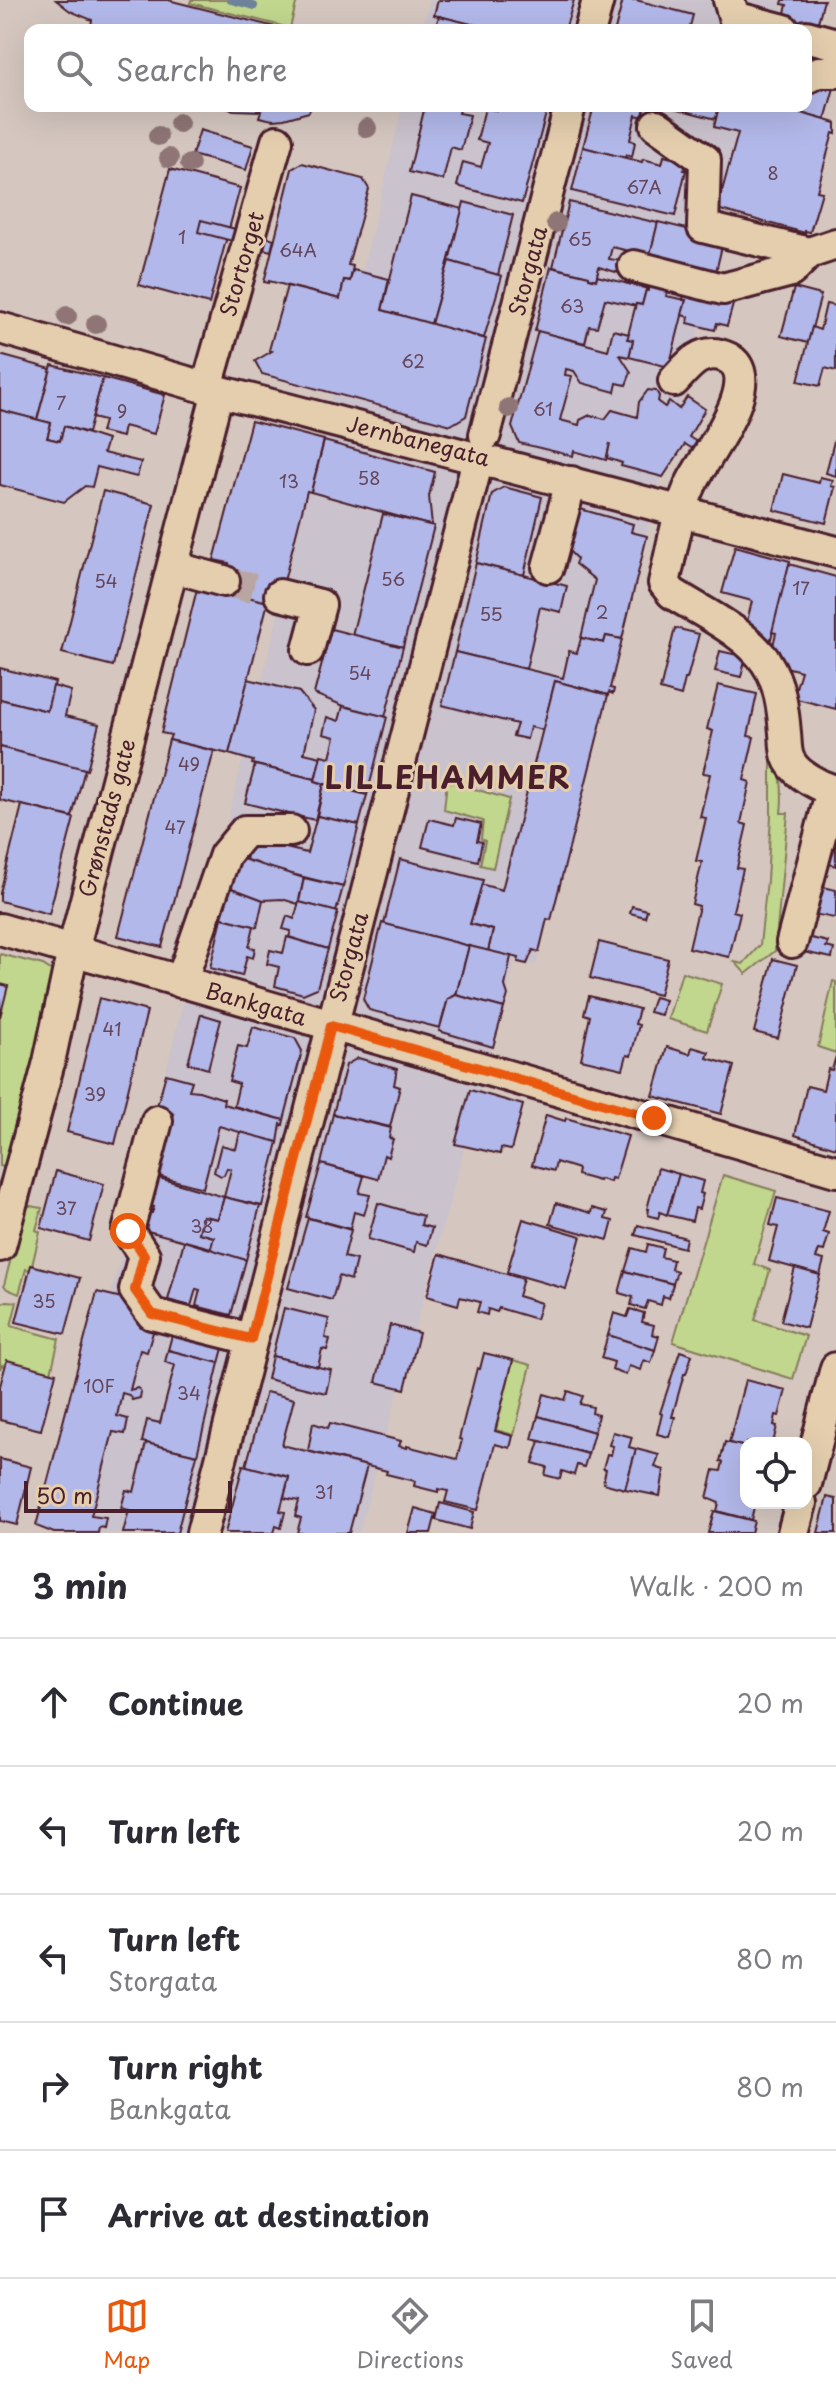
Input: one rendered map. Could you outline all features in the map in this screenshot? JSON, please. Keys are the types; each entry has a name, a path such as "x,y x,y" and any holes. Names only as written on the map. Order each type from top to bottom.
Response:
{"street":[{"path":"592,24 598,0"},
{"path":"729,0 734,17 761,24"},
{"path":"812,38 836,44"},
{"path":"812,75 836,72"},
{"name":"Storgata","path":"202,1533 568,112"},
{"path":"656,125 705,160 703,227 823,248"},
{"name":"Stortorget","path":"212,389 277,141"},
{"path":"634,266 723,289 791,271 823,248"},
{"name":"Jernbanegata","path":"9,323 212,389 479,456 836,552"},
{"path":"674,381 702,355 716,354 737,363 741,383 718,443 693,481 681,512 664,583 672,593 737,634 766,662 782,703 790,763 822,787 834,784 792,942"},
{"name":"Grønstads gate","path":"0,1246 173,567 212,389"},
{"path":"548,567 571,482"},
{"path":"173,567 224,581"},
{"path":"280,595 320,605 308,650"},
{"path":"181,982 225,855 245,831 291,831"},
{"name":"Bankgata","path":"0,929 836,1171"},
{"path":"157,1121 128,1231 144,1255 135,1290 152,1314 251,1339"},
{"path":"812,1461 836,1368"},
{"path":"793,1533 799,1509"}],"shaded area":[{"path":"430,0 784,0 778,24 424,24"},
{"path":"402,112 754,112 536,965 516,960 359,1533 78,1533 54,1527"}],"green space":[{"path":"191,0 297,0 291,24 274,24 190,3"},
{"path":"771,739 780,775 781,813 788,813 775,951 746,974 735,962 743,964 760,945 771,816"},
{"path":"447,781 509,799 493,868 480,865 485,841 481,839 483,821 444,810"},
{"path":"0,954 43,965 58,975 7,1168 0,1166"},
{"path":"682,972 722,984 707,1031 668,1019"},
{"path":"833,981 836,982 836,1053 818,1047"},
{"path":"723,1175 776,1191 754,1264 770,1270 755,1320 806,1336 793,1379 673,1342"},
{"path":"25,1205 42,1208 31,1270 26,1269 19,1294 4,1285"},
{"path":"17,1302 11,1326 59,1339 50,1377 2,1365 0,1369 0,1304"},
{"path":"513,1360 531,1365 514,1435 496,1430"}],"building":[{"path":"56,0 168,0 263,24 91,24 92,20 70,11"},
{"path":"438,0 574,0 567,24 471,24 434,15"},
{"path":"623,0 636,0 693,15 691,24 617,24"},
{"path":"783,0 824,0 815,33 812,32 812,24 782,24 787,5 782,4"},
{"path":"439,16 471,24 437,24"},
{"path":"812,82 834,88 825,120 797,112 812,112"},
{"path":"261,112 309,112 284,119 259,117"},
{"path":"424,112 470,115 461,150 451,147 443,180 409,172"},
{"path":"484,112 546,112 522,203 457,186 463,162 481,167 488,143 477,140"},
{"path":"592,112 644,112 643,117 636,115 630,140 635,142 632,157 583,147"},
{"path":"689,112 718,112 716,119"},
{"path":"718,112 797,112 836,123 836,134 833,133 817,191 822,192 810,232 717,209 738,133 714,127"},
{"path":"200,130 253,146 246,170 192,155"},
{"path":"583,147 642,162 643,159 662,164 664,156 687,162 675,216 572,191"},
{"path":"302,163 363,179 369,189 348,265 353,266 350,281 344,280 340,299 264,282 292,169"},
{"path":"170,169 240,188 209,304 139,285"},
{"path":"411,196 463,209 431,324 382,310"},
{"path":"464,202 513,215 498,275 449,261"},
{"path":"569,202 658,223 650,256 612,247 609,259 622,261 619,273 599,267 596,280 553,267"},
{"path":"201,220 274,239 271,251 198,232"},
{"path":"658,222 724,238 713,284 647,267"},
{"path":"449,261 502,276 484,338 431,324"},
{"path":"551,267 596,280 597,276 649,289 642,305 605,299 597,327 589,326 585,343 535,331"},
{"path":"353,270 389,279 382,310 486,339 466,416 451,425 262,374 255,361 272,351 269,350 287,286 340,299 344,280 350,281"},
{"path":"628,272 670,282 666,296 686,300 669,367 629,357 633,340 627,339 636,304 642,305 649,289 625,283"},
{"path":"794,288 821,295 808,343 781,336"},
{"path":"685,289 734,301 727,326 717,323 715,330 688,323 689,317 682,315"},
{"path":"826,304 836,306 836,371 825,368 820,386 798,381 812,327 820,330"},
{"path":"613,330 629,334 627,339 633,340 629,357 620,355 631,372 626,385 617,383 615,392 582,383 574,371 566,369 565,375 572,376 560,420 579,425 580,420 590,415 605,419 612,410 637,417 639,402 648,390 656,391 658,402 665,407 669,401 679,409 687,397 705,409 689,437 697,442 693,449 685,444 663,477 621,466 622,463 607,458 610,443 606,460 574,451 573,456 519,443 512,427 538,331 608,350"},
{"path":"0,355 51,369 37,420 0,410"},
{"path":"52,365 103,378 88,433 64,426 60,441 47,438 51,423 37,420"},
{"path":"103,378 165,395 154,434 124,426 122,437 101,432 104,421 92,418"},
{"path":"0,410 51,423 47,438 60,441 64,426 107,440 103,453 141,462 137,477 97,467 92,487 85,486 64,502 0,485"},
{"path":"251,421 324,440 311,492 307,491 278,605 221,591 229,563 214,560"},
{"path":"324,441 435,472 429,496 432,526 311,492"},
{"path":"836,441 836,476 826,473"},
{"path":"783,474 819,483 820,477 833,480 831,486 835,487 826,523 774,510"},
{"path":"504,487 542,497 524,575 476,563 492,494"},
{"path":"103,491 154,504 113,666 62,653"},
{"path":"573,507 633,524 631,532 647,536 622,639 606,636 604,643 581,638 595,580 575,564 577,559 564,546"},
{"path":"383,514 434,526 403,647 352,635"},
{"path":"735,546 790,561 768,651 745,630 752,601 722,593"},
{"path":"476,563 567,586 561,612 540,607 526,669 455,652"},
{"path":"789,564 836,577 836,709 793,698 801,671 774,664 772,650 776,633 772,632"},
{"path":"198,585 268,602 229,754 169,740 171,735 161,733"},
{"path":"675,628 699,634 681,696 660,690"},
{"path":"331,629 403,647 385,717 314,694"},
{"path":"606,636 622,639 610,688 614,689 613,694 555,681 543,730 530,727 527,739 513,736 517,724 442,705 455,652 563,678 569,651 577,653 581,638 604,643"},
{"path":"720,651 746,657 741,677 715,671"},
{"path":"0,668 55,682 47,711 0,699"},
{"path":"248,679 299,692 314,710 304,753 321,757 315,779 252,764 253,761 229,754"},
{"path":"555,681 608,695 551,920 547,919 539,952 533,950 527,964 518,962 519,958 488,951 493,930 470,924 480,884 502,890"},
{"path":"718,685 757,694 748,736 754,737 744,780 750,782 741,823 747,825 737,868 743,869 733,911 740,913 729,957 689,948 699,906 692,904 702,862 696,861 706,818 700,817 710,774 703,773 713,731 707,729"},
{"path":"53,686 71,691 65,716 99,724 87,770 0,747 0,699 47,711"},
{"path":"343,706 387,717 367,795 315,781 321,755 330,757 335,737 323,734 327,717 339,721"},
{"path":"169,740 214,751 162,947 118,936"},
{"path":"0,747 85,769 72,817 0,800"},
{"path":"255,765 315,779 324,784 315,820 296,818 245,803"},
{"path":"324,784 367,795 359,825 317,816"},
{"path":"22,805 74,818 49,914 0,901"},
{"path":"317,816 359,825 343,887 246,860 251,840 307,853"},
{"path":"456,818 481,824 477,841 482,842 478,861 422,847 429,819 454,825"},
{"path":"832,836 836,837 836,866 825,863"},
{"path":"236,857 304,878 298,904 282,899 263,900 228,887"},
{"path":"400,859 483,880 470,924 493,930 488,951 384,924"},
{"path":"304,878 343,887 336,912 299,902"},
{"path":"819,886 836,890 834,918 813,914"},
{"path":"229,887 263,900 257,927 222,918"},
{"path":"299,902 338,912 328,949 289,937 291,931 283,929 287,916 294,919"},
{"path":"632,906 647,910 645,917 630,913"},
{"path":"222,918 254,926 249,947 255,948 253,958 247,956 242,976 210,968"},
{"path":"382,923 469,946 456,995 448,999 440,1028 369,1010 363,999"},
{"path":"287,937 328,949 317,988 303,994 275,986 279,967 267,964 270,950 283,953"},
{"path":"807,937 828,942 826,947 834,949 832,958 803,952"},
{"path":"599,942 668,959 659,995 590,978"},
{"path":"469,946 511,956 504,1008 456,995"},
{"path":"773,959 797,965 778,1038 754,1032"},
{"path":"0,984 8,986 0,1017"},
{"path":"456,995 504,1008 493,1047 439,1031 448,999"},
{"path":"589,996 639,1009 635,1024 639,1025 631,1056 627,1055 623,1069 581,1059 590,1016 584,1014"},
{"path":"654,997 665,1000 661,1015 649,1012"},
{"path":"99,998 147,1011 115,1144 67,1132"},
{"path":"201,1014 221,1020 208,1069 188,1063"},
{"path":"253,1027 295,1038 302,1051 284,1120 234,1106 239,1084 229,1081 238,1046 247,1048"},
{"path":"667,1047 690,1054 692,1047 709,1052 707,1058 734,1066 721,1114 653,1096"},
{"path":"836,1056 836,1148 795,1135 807,1086 823,1090 828,1069 832,1070"},
{"path":"358,1058 397,1069 394,1085 400,1087 390,1127 333,1114 346,1065"},
{"path":"166,1074 192,1081 189,1090 224,1099 223,1104 284,1120 278,1143 219,1126 203,1188 158,1176 174,1114 156,1109"},
{"path":"470,1090 523,1105 511,1150 501,1148 500,1154 455,1144"},
{"path":"333,1114 391,1128 389,1138 393,1139 388,1157 384,1155 378,1179 321,1164"},
{"path":"546,1115 628,1136 615,1179 599,1181 577,1175 578,1169 556,1162 554,1171 532,1165"},
{"path":"240,1132 278,1142 262,1206 224,1197 231,1169 227,1168 221,1176 214,1172 221,1145 236,1149"},
{"path":"321,1164 364,1176 359,1193 370,1195 364,1215 354,1212 350,1229 306,1217"},
{"path":"658,1168 679,1174 667,1215 660,1212 658,1218 648,1215 647,1209"},
{"path":"56,1171 104,1184 89,1241 41,1228"},
{"path":"679,1174 703,1181 699,1209 695,1208 692,1221 667,1215"},
{"path":"159,1178 224,1197 218,1219 203,1216 199,1233 214,1237 211,1248 144,1230 154,1207 151,1206"},
{"path":"224,1197 260,1206 246,1260 210,1251 214,1237 199,1233 203,1216 218,1219"},
{"path":"777,1198 829,1211 823,1232 829,1234 824,1251 819,1250 816,1258 824,1260 820,1275 769,1261 778,1227 770,1225"},
{"path":"378,1203 423,1216 421,1225 432,1228 427,1245 416,1242 414,1252 368,1239"},
{"path":"556,1203 591,1213 592,1208 607,1212 605,1219 613,1221 608,1240 550,1224"},
{"path":"308,1218 351,1230 344,1257 356,1260 351,1280 339,1276 332,1300 288,1288"},
{"path":"523,1219 581,1236 566,1289 507,1272"},
{"path":"638,1225 686,1238 684,1248 635,1235"},
{"path":"184,1241 246,1260 231,1315 196,1306 200,1290 196,1289 191,1306 168,1300"},
{"path":"648,1244 663,1248 661,1257 673,1260 671,1269 677,1271 673,1284 625,1271 632,1248 646,1252"},
{"path":"439,1254 523,1279 518,1296 541,1303 536,1319 499,1308 497,1312 488,1309 487,1315 477,1312 480,1302 460,1297 458,1305 427,1296"},
{"path":"31,1265 80,1278 65,1334 16,1322"},
{"path":"795,1268 820,1275 806,1328 781,1321"},
{"path":"625,1271 673,1284 669,1298 663,1296 661,1305 648,1301 645,1309 631,1305 633,1297 619,1293"},
{"path":"97,1292 126,1299 146,1327 154,1329 147,1352 140,1350 130,1390 138,1388 140,1398 132,1400 122,1393 117,1416 128,1419 125,1434 113,1432 91,1516 106,1518 104,1528 99,1527 98,1533 54,1533 36,1526"},
{"path":"284,1308 329,1319 325,1338 330,1339 327,1350 322,1349 318,1367 272,1356"},
{"path":"630,1309 644,1313 642,1322 654,1325 652,1334 659,1336 655,1350 608,1335 614,1313 627,1317"},
{"path":"390,1325 419,1333 405,1389 376,1382"},
{"path":"174,1328 225,1341 219,1363 168,1350"},
{"path":"608,1335 655,1350 651,1363 644,1360 641,1370 629,1366 626,1375 612,1370 614,1362 601,1358"},
{"path":"168,1350 219,1363 197,1455 142,1442 147,1420 160,1423 175,1365 165,1362"},
{"path":"680,1351 692,1355 684,1374 669,1437 657,1434 660,1413"},
{"path":"484,1353 513,1360 495,1431 513,1436 510,1448 495,1444 478,1510 445,1502 448,1491 438,1489 438,1492 414,1486 415,1481 386,1474 387,1471 308,1451 313,1423 328,1428 330,1423 401,1441 399,1446 457,1459 477,1368 480,1369"},
{"path":"272,1356 331,1370 326,1393 267,1379"},
{"path":"7,1360 56,1373 41,1430 0,1420 0,1386"},
{"path":"745,1380 786,1390 779,1416 776,1415 774,1437 740,1437 740,1446 729,1443"},
{"path":"568,1391 583,1396 580,1404 593,1407 592,1413 598,1415 594,1432 538,1416 544,1394 565,1400"},
{"path":"266,1392 294,1399 282,1445 367,1466 349,1533 297,1533 301,1518 295,1516 299,1501 284,1498 289,1477 246,1466"},
{"path":"538,1416 594,1432 588,1454 532,1439"},
{"path":"613,1432 632,1437 629,1447 636,1449 625,1489 603,1483 606,1469 603,1468 607,1454 611,1455 613,1446 609,1445"},
{"path":"540,1441 588,1454 584,1467 577,1465 574,1475 562,1471 560,1479 545,1475 547,1467 533,1463"},
{"path":"725,1442 740,1446 740,1509 754,1509 751,1520 717,1511 719,1503 707,1498 714,1470 721,1471 723,1462 720,1461"},
{"path":"146,1443 197,1455 177,1533 123,1533 129,1510 121,1508 126,1490 134,1492"},
{"path":"636,1449 659,1455 655,1467 664,1470 660,1496 625,1489"},
{"path":"0,1459 31,1467 17,1525 0,1521"},
{"path":"243,1465 289,1477 280,1511 285,1512 281,1528 276,1526 274,1533 225,1533"},
{"path":"827,1497 836,1499 836,1533 818,1533"},
{"path":"440,1503 474,1512 470,1529 436,1520"},
{"path":"415,1508 436,1514 431,1533 408,1533"},
{"path":"714,1511 754,1521 751,1533 708,1533"}],"waterway":[{"path":"231,0 254,6"}],"tunnel":[{"path":"224,581 280,595"}],"district":[{"name":"LILLEHAMMER","path":"448,779"}],"route":[{"path":"128,1231 144,1255 135,1290 152,1314 251,1339 331,1026 654,1118"}]}
